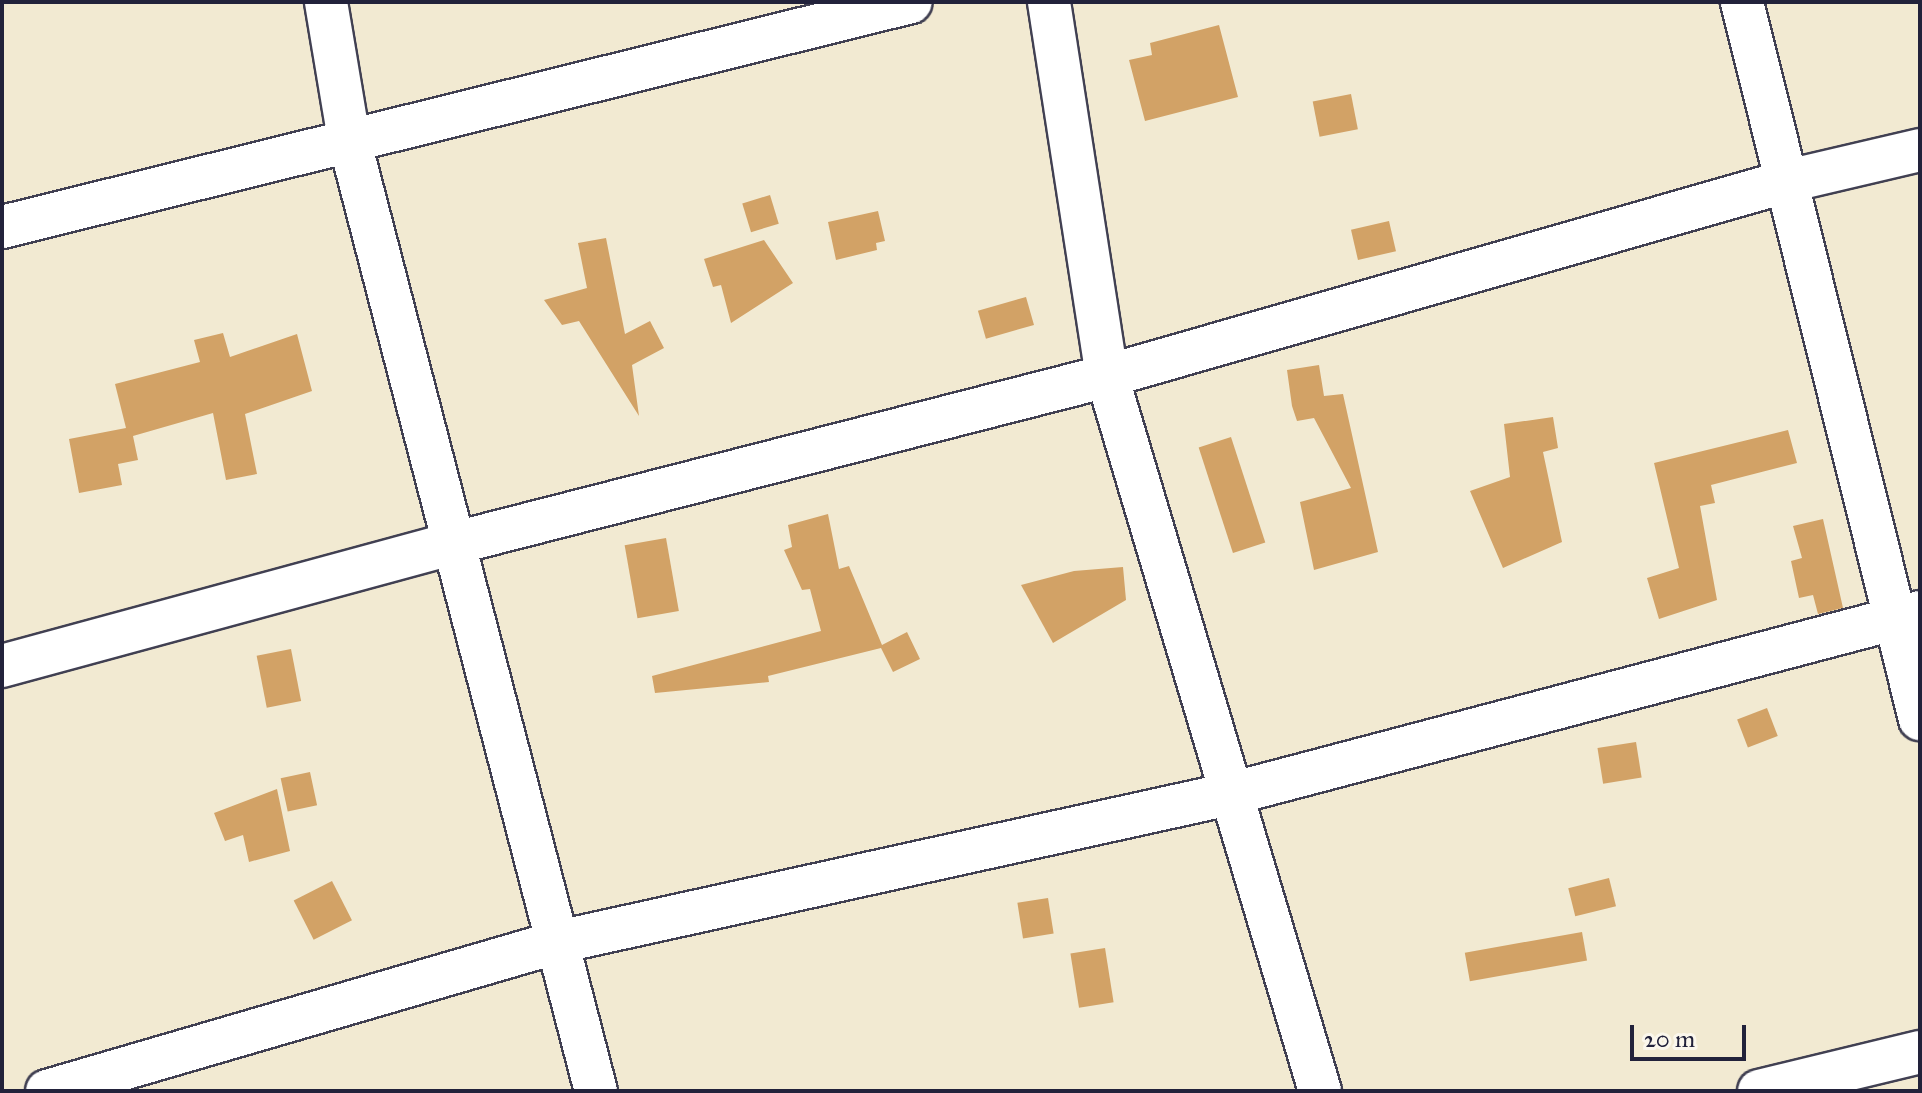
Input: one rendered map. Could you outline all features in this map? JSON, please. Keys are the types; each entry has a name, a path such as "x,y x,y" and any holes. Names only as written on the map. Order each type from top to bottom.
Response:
{"street":[{"path":"326,2 349,139 451,544 596,1091"},
{"path":"2,227 911,2"},
{"path":"1049,2 1107,376 1234,793 1320,1091"},
{"path":"1742,2 1907,615 1920,719"},
{"path":"2,666 451,544 1107,376 1788,181 1920,150"},
{"path":"47,1091 558,942 1234,793 1907,615"},
{"path":"1759,1091 1920,1052"}],"building":[{"path":"1219,25 1238,97 1145,121 1129,60 1152,55 1150,43"},
{"path":"1351,94 1358,129 1320,137 1313,101"},
{"path":"770,195 779,224 751,232 742,203"},
{"path":"878,211 885,241 876,243 877,250 836,260 828,222"},
{"path":"1389,221 1396,251 1358,260 1351,230"},
{"path":"606,238 625,334 650,321 664,348 632,365 639,416 579,321 562,325 544,300 587,288 578,243"},
{"path":"764,240 793,283 731,323 721,285 713,287 704,259"},
{"path":"1026,297 1034,325 986,339 978,311"},
{"path":"223,333 230,357 297,334 312,391 245,414 257,474 226,480 213,413 133,436 138,460 118,464 122,485 79,493 69,439 126,428 115,384 200,362 194,340"},
{"path":"1319,365 1324,396 1343,394 1378,552 1314,570 1300,502 1351,488 1314,418 1297,421 1292,406 1287,370"},
{"path":"1553,417 1558,448 1543,452 1562,542 1503,568 1470,491 1510,477 1504,424"},
{"path":"1788,430 1797,463 1711,485 1715,503 1700,506 1717,600 1659,619 1647,578 1679,568 1654,463"},
{"path":"1231,437 1265,543 1233,553 1199,448"},
{"path":"828,514 839,569 849,566 882,645 907,632 920,659 893,672 881,648 768,676 769,682 655,693 652,676 821,631 810,589 802,590 784,550 792,547 788,525"},
{"path":"1823,519 1843,608 1818,614 1813,595 1799,598 1791,561 1802,558 1793,526"},
{"path":"666,538 679,611 637,618 625,545"},
{"path":"1123,567 1126,600 1053,643 1021,585 1074,571"},
{"path":"291,649 301,701 267,708 257,656"},
{"path":"1767,708 1778,736 1748,747 1737,719"},
{"path":"1636,742 1642,778 1603,784 1597,748"},
{"path":"310,772 317,805 288,811 281,778"},
{"path":"277,789 290,851 249,862 243,835 225,841 214,813"},
{"path":"1609,878 1616,906 1575,916 1568,888"},
{"path":"332,881 352,920 314,940 294,901"},
{"path":"1048,898 1054,934 1023,938 1017,903"},
{"path":"1582,932 1587,961 1470,981 1465,953"},
{"path":"1105,948 1114,1002 1079,1008 1070,953"}]}
